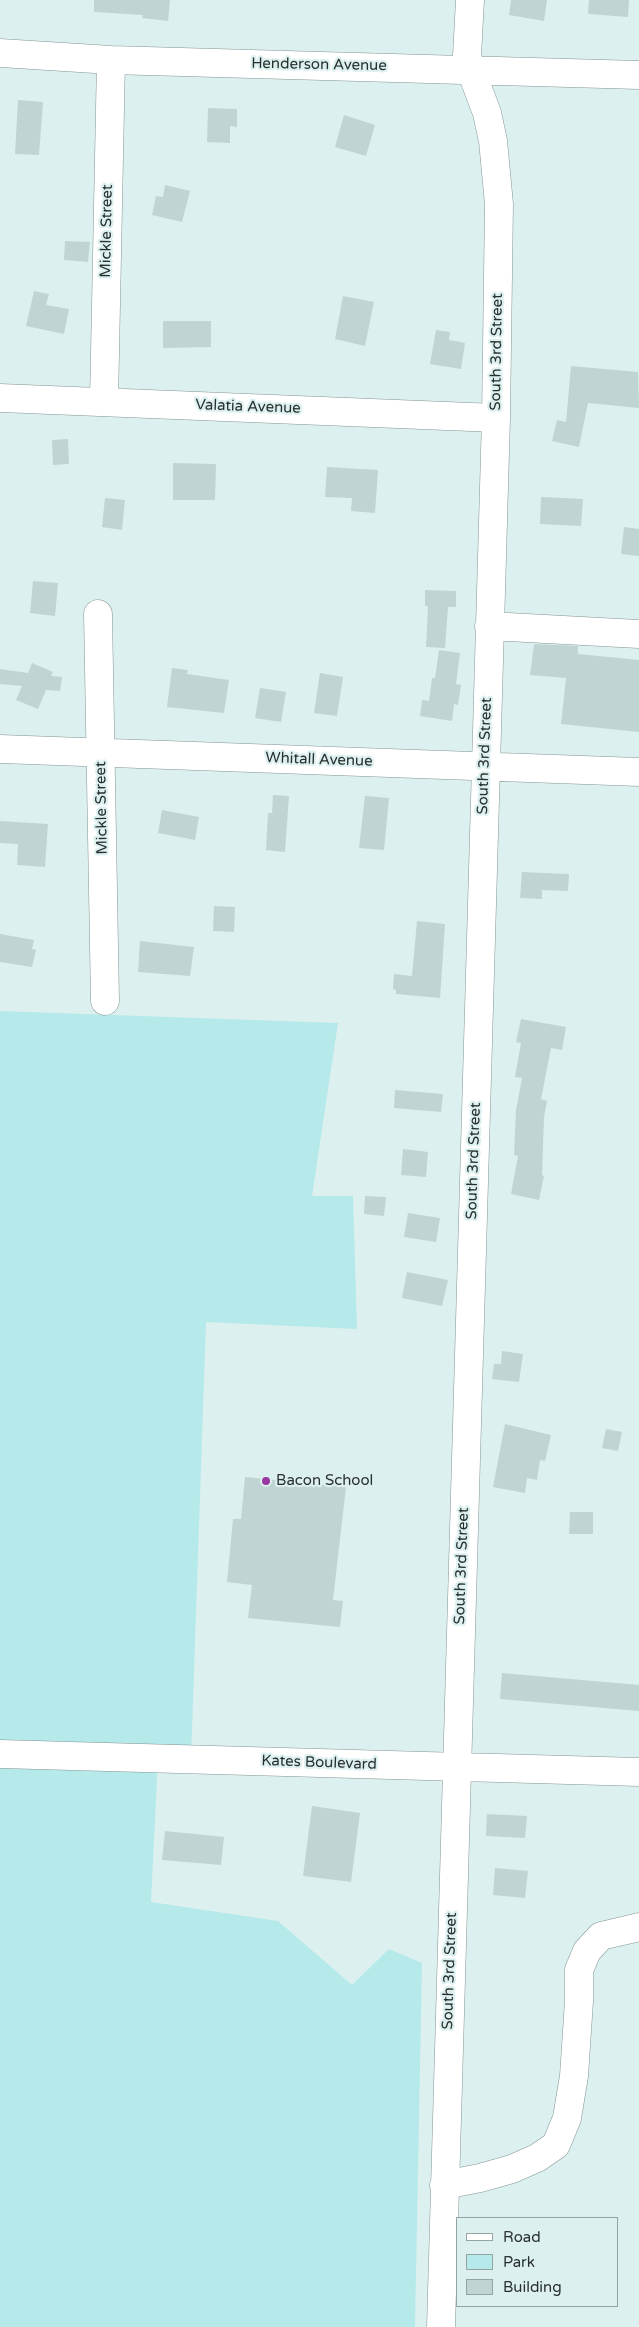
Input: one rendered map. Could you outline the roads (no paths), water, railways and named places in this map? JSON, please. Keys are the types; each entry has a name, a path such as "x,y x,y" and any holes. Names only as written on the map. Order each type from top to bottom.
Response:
{"street":[{"name":"South 3rd Street","path":"440,2327 496,418 499,204 497,170 487,113 470,68 466,45 470,0"},
{"name":"Henderson Avenue","path":"0,53 111,60 470,68 639,75"},
{"name":"Mickle Street","path":"104,402 111,60"},
{"name":"Valatia Avenue","path":"0,398 496,418"},
{"name":"Mickle Street","path":"98,614 105,1001"},
{"path":"489,626 639,634"},
{"name":"Whitall Avenue","path":"0,748 639,772"},
{"name":"Kates Boulevard","path":"0,1754 639,1772"},
{"path":"444,2184 480,2178 512,2169 537,2158 556,2144 567,2118 574,2076 580,2001 579,1970 587,1951 601,1936 639,1927"}],"place":[{"name":"Bacon School","path":"266,1481"}]}
